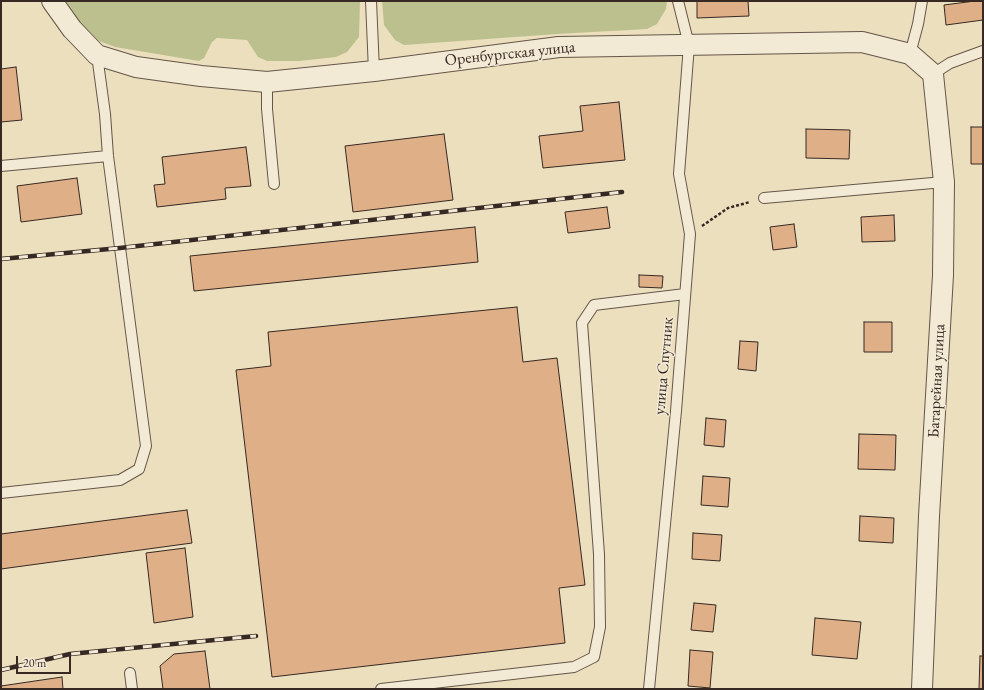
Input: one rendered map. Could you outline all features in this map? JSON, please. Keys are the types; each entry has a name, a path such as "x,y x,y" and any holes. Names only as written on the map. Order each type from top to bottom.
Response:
{"street":[{"name":"Оренбургская улица","path":"52,1 72,29 97,55 136,67 201,76 267,82 374,71 559,46 862,42 910,54 933,74"},
{"name":"Батарейная улица","path":"922,689 929,516 943,275 944,182 933,74"}],"lane":[{"path":"371,1 374,71"},
{"name":"улица Спутник","path":"649,689 675,419 690,234 679,174 689,45 678,1"},
{"path":"910,54 922,1"},
{"path":"933,74 950,63 983,50"},
{"path":"1,493 120,480 139,468 146,446 108,156 97,55"},
{"path":"267,82 267,109 274,184"},
{"path":"1,166 108,156"},
{"path":"764,198 944,182"},
{"path":"381,689 574,667 594,657 600,627 599,554 582,323 594,305 685,294"},
{"path":"130,673 132,689"}],"path":[{"path":"690,234 728,208 764,198"}],"green space":[{"path":"65,1 360,1 359,37 347,52 336,57 299,61 267,61 258,57 247,40 217,38 212,42 204,58 199,61 115,47 99,41 75,17"},
{"path":"382,1 667,1 666,9 657,24 647,29 404,45 395,40 384,25"}],"building":[{"path":"697,1 748,1 749,16 697,18"},
{"path":"983,1 983,20 946,25 944,5"},
{"path":"16,67 22,120 1,122 1,69"},
{"path":"619,102 625,160 543,168 539,136 583,131 580,106"},
{"path":"971,127 983,127 983,164 971,164"},
{"path":"806,129 850,130 849,159 806,158"},
{"path":"444,134 453,200 353,212 345,146"},
{"path":"246,147 251,186 225,188 226,199 157,207 154,185 165,184 162,157"},
{"path":"77,178 82,214 21,222 17,186"},
{"path":"607,207 610,228 568,233 565,212"},
{"path":"894,215 895,241 862,242 861,217"},
{"path":"794,224 797,247 773,250 770,227"},
{"path":"475,227 478,262 194,291 190,256"},
{"path":"639,275 663,276 662,288 639,287"},
{"path":"517,307 523,362 557,358 585,585 559,588 565,643 272,677 236,370 271,366 268,332"},
{"path":"864,322 892,322 892,352 864,352"},
{"path":"740,341 758,342 756,371 738,369"},
{"path":"706,418 726,420 724,447 704,445"},
{"path":"859,434 896,435 895,470 858,469"},
{"path":"703,476 730,478 728,507 701,505"},
{"path":"187,510 192,543 1,569 1,534"},
{"path":"860,516 894,518 893,543 859,541"},
{"path":"693,533 722,535 720,561 692,559"},
{"path":"185,548 193,617 154,623 146,553"},
{"path":"694,603 716,605 713,632 691,630"},
{"path":"815,618 861,622 857,659 812,655"},
{"path":"690,650 713,652 710,688 688,686"},
{"path":"205,651 210,689 163,689 160,666 174,654"},
{"path":"980,656 983,656 983,689 979,689"},
{"path":"62,677 63,689 1,689 1,686"}],"railway":[{"path":"1,259 120,248 622,192"},
{"path":"1,670 70,654 256,636"}]}
